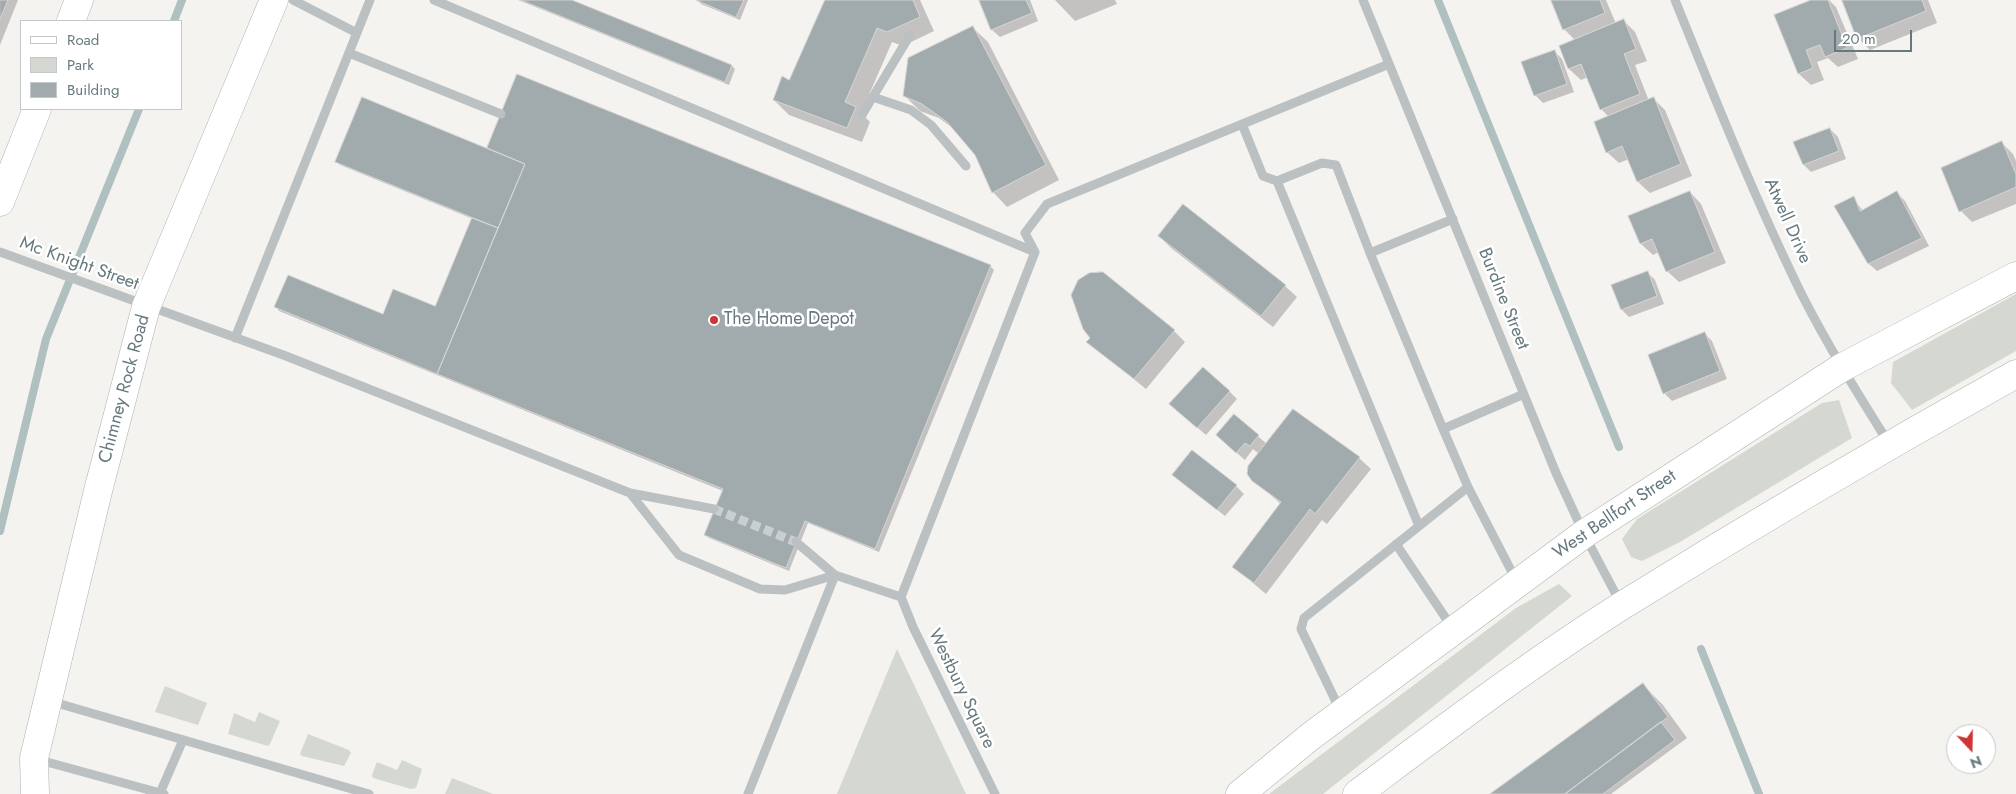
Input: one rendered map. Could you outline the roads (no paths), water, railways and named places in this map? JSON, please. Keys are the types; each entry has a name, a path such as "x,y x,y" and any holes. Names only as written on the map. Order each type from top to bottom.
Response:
{"main road":[{"path":"71,20 79,0"},
{"name":"Chimney Rock Road","path":"35,794 34,758 98,491 146,306 274,0"},
{"path":"0,202 36,110"},
{"name":"West Bellfort Street","path":"1240,794 1342,713 1584,534 1841,368 2016,276"},
{"path":"1357,794 1452,723 1622,606 1890,445 2016,374"}],"street":[{"path":"293,0 357,33"},
{"path":"235,338 370,0"},
{"path":"434,0 1035,252"},
{"name":"Burdine Street","path":"1363,0 1524,394 1584,534 1622,606"},
{"name":"Atwell Drive","path":"1674,0 1732,140 1802,295 1841,368 1890,445"},
{"path":"862,115 910,35"},
{"path":"349,53 501,114"},
{"path":"796,542 836,575 901,597 1035,252 1025,233 1047,204 1389,64"},
{"path":"873,97 910,110 931,125 950,144 966,166"},
{"path":"1242,124 1263,176 1276,181 1322,163 1336,165 1370,253 1468,487 1518,583"},
{"path":"1276,181 1419,526"},
{"path":"1370,253 1452,219"},
{"name":"Mc Knight Street","path":"0,252 235,338 630,493 714,509"},
{"path":"1443,429 1524,394"},
{"path":"1342,713 1301,629 1304,618 1468,487"},
{"path":"630,493 678,555 760,589 785,590 836,575"},
{"path":"1396,544 1453,630"},
{"path":"748,794 836,575"},
{"name":"Westbury Square","path":"901,597 913,627 995,794"},
{"path":"48,700 369,794"},
{"path":"34,758 136,790 162,793 183,740"}],"waterway":[{"path":"174,20 182,0"},
{"path":"1438,0 1619,447"},
{"path":"0,531 46,339 139,110"},
{"path":"1701,649 1759,794"}],"tunnel":[{"path":"714,509 796,542"}],"place":[{"name":"The Home Depot","path":"714,320"}]}
